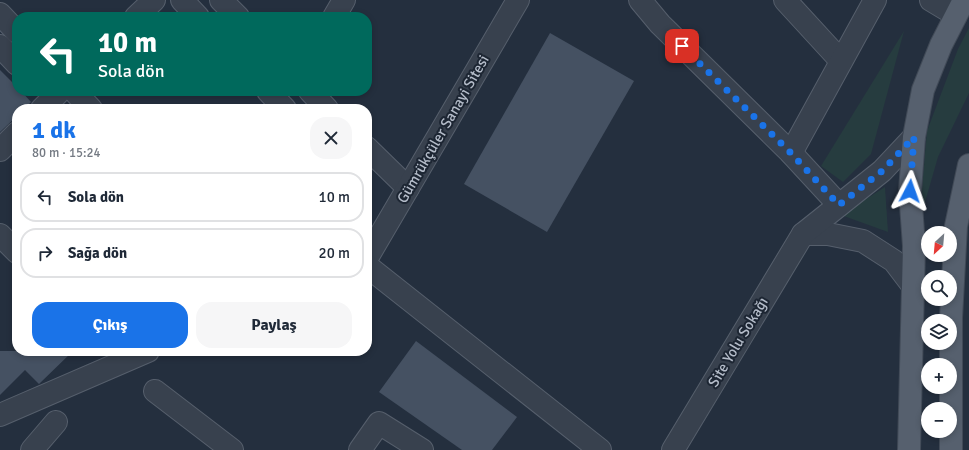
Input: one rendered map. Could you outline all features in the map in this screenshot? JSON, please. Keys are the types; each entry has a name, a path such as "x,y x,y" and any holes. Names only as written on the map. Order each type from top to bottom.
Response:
{"main road":[{"path":"909,450 914,246 910,191 914,137 923,90 941,45 960,7"},
{"path":"951,450 951,318 956,226 969,165"}],"street":[{"path":"141,12 154,0"},
{"path":"182,0 193,12"},
{"path":"221,0 233,12"},
{"path":"337,12 344,0"},
{"name":"Gümrükçüler Sanayi Sitesi","path":"372,249 518,0"},
{"path":"640,0 660,24 791,153 839,205"},
{"path":"785,0 841,61"},
{"path":"791,153 875,0"},
{"path":"931,0 960,7"},
{"path":"0,14 12,27"},
{"path":"0,46 12,59"},
{"path":"273,96 280,104"},
{"path":"315,96 323,104"},
{"path":"56,98 75,104"},
{"path":"803,234 882,171 914,137"},
{"path":"0,150 12,138"},
{"path":"372,153 408,188"},
{"path":"803,234 828,234 863,241 894,262 913,286"},
{"name":"Site Yolu Sokağı","path":"673,450 803,234"},
{"path":"0,235 12,247"},
{"path":"372,270 600,450"},
{"path":"0,415 117,356"},
{"path":"155,391 232,450"},
{"path":"32,450 56,422"},
{"path":"360,450 379,423 422,450"}],"green space":[{"path":"969,28 969,93 938,157 919,223 927,131 958,49"},
{"path":"904,31 871,154 843,182 821,166"},
{"path":"885,187 888,232 841,215"}],"building":[{"path":"550,33 634,81 547,232 464,184"},
{"path":"0,70 12,82 12,96 26,96 31,102 29,104 12,104 12,121 0,132"},
{"path":"416,341 517,417 492,450 462,450 379,392"},
{"path":"0,351 12,351 12,356 68,356 39,384 25,370 0,395"}],"route":[{"path":"682,46 791,153 839,205 882,171 914,137 910,191"}]}
